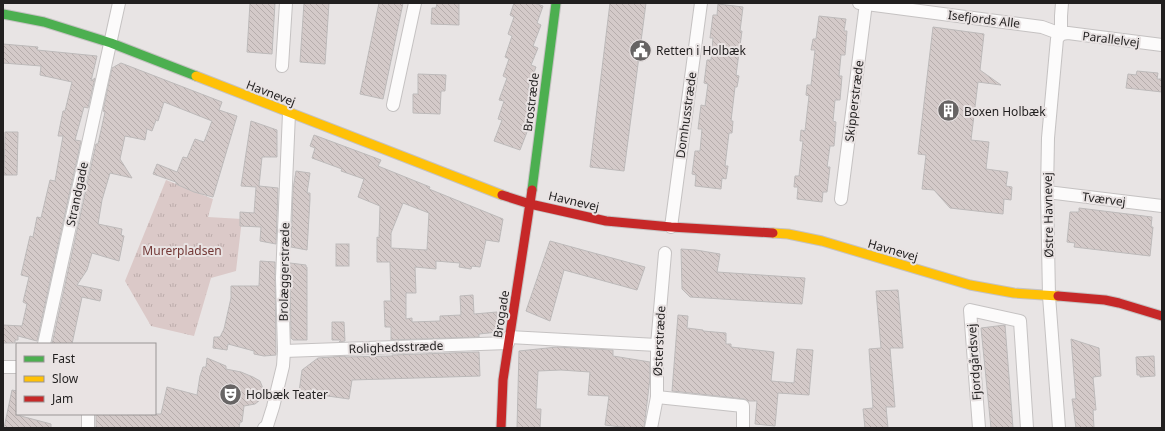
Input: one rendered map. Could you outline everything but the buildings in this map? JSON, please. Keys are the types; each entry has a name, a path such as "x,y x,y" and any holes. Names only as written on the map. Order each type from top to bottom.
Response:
{"street":[{"name":"Strandgade","path":"44,343 119,3"},
{"path":"282,66 286,3"},
{"path":"393,105 415,3"},
{"name":"Brostræde","path":"530,204 556,3"},
{"name":"Domhusstræde","path":"671,227 701,3"},
{"name":"Isefjords Alle","path":"863,3 1042,27 1061,34"},
{"name":"Skipperstræde","path":"841,199 863,3"},
{"name":"Østre Havnevej","path":"1059,428 1049,296 1047,192 1048,138 1057,39 1061,34 1062,3"},
{"name":"Havnevej","path":"3,14 44,22 110,43 501,195 530,204 606,221 671,227 751,230 788,234 822,241 970,285 1014,293 1105,300 1162,316"},
{"name":"Parallelvej","path":"1061,34 1162,45"},
{"name":"Brolæggerstræde","path":"264,428 273,407 283,366 282,278 289,113"},
{"name":"Tværvej","path":"1047,192 1162,206"},
{"name":"Brogade","path":"501,428 508,340 530,204"},
{"name":"Østerstræde","path":"651,428 657,397 657,345 665,253"},
{"name":"Fjordgårdsvej","path":"979,428 970,310 1020,321 1027,428"},
{"name":"Rolighedsstræde","path":"284,351 508,340 657,345"},
{"path":"3,367 16,367"},
{"path":"657,397 743,406 742,428"},
{"path":"88,415 88,428"}],"green space":[{"name":"Murerpladsen","path":"166,180 213,199 208,217 242,219 236,271 211,278 194,336 151,326 125,281"}],"traffic: fast":[{"path":"532,190 556,3"},
{"path":"3,14 44,22 111,43 196,76"}],"traffic: slow":[{"path":"196,76 502,195"},
{"path":"773,233 788,234 822,241 970,285 1014,293 1058,296"}],"traffic: jam":[{"path":"501,428 503,380 532,190"},
{"path":"502,195 530,204 606,221 671,227 773,233"},
{"path":"1058,296 1105,300 1162,316"}],"place":[{"name":"Retten i Holbæk","path":"641,50"},
{"name":"Boxen Holbæk","path":"949,111"},
{"name":"Holbæk Teater","path":"230,394"}]}
